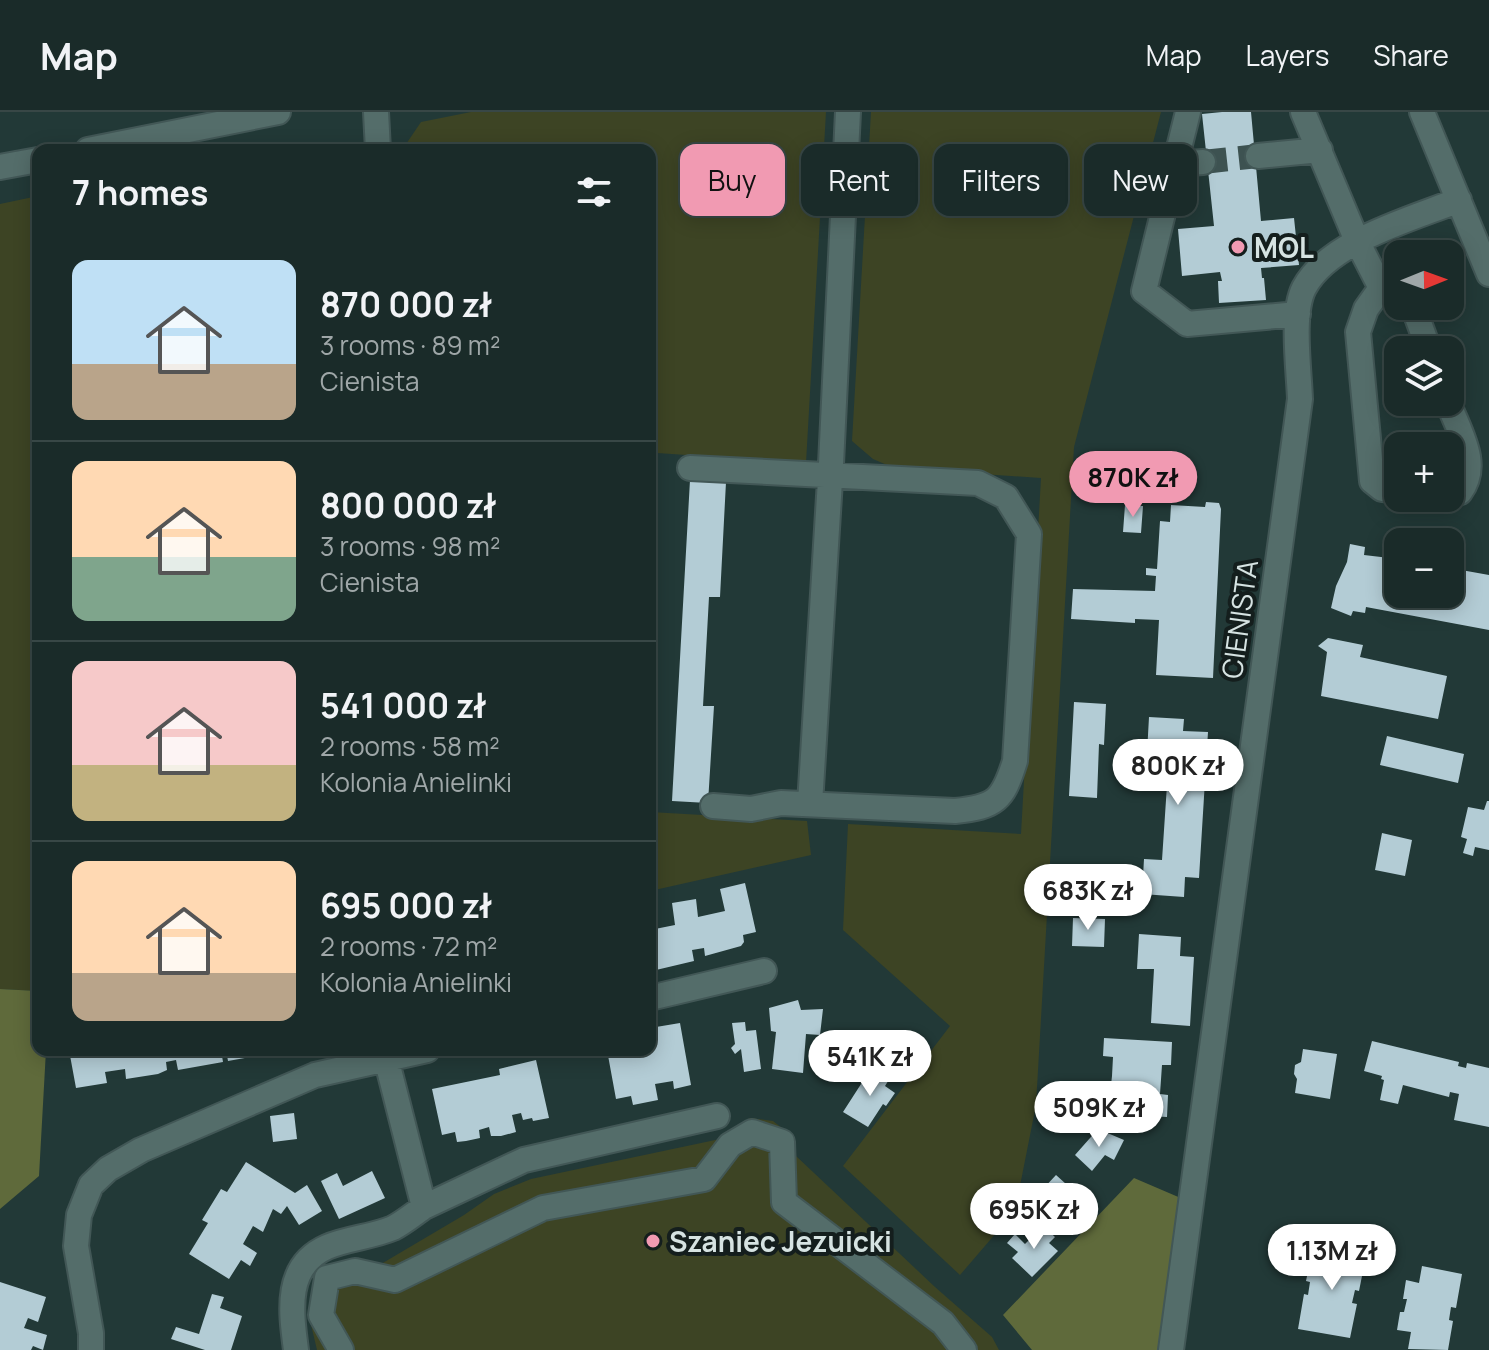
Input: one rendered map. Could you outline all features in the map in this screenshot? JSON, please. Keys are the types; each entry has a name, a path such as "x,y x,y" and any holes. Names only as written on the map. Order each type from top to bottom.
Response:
{"street":[{"path":"118,144 278,112"},
{"path":"376,112 378,144"},
{"path":"810,804 848,112"},
{"path":"1180,144 1188,112"},
{"path":"1303,112 1357,241 1384,282"},
{"path":"1422,112 1489,274"},
{"path":"1258,156 1320,150"},
{"path":"0,167 32,161"},
{"path":"1197,162 1203,162"},
{"name":"CIENISTA","path":"1171,1350 1300,399 1298,314 1303,289 1322,264 1357,241 1459,200"},
{"path":"1162,216 1144,291 1187,324 1298,314"},
{"path":"1384,294 1366,309 1358,332 1372,481 1384,489"},
{"path":"1464,446 1470,462 1469,479 1464,486"},
{"path":"690,468 978,483 1006,497 1029,534 1015,761 1006,789 984,808 955,811 781,803 751,809 713,806"},
{"path":"656,997 764,971"},
{"path":"91,1350 91,1333 76,1246 79,1215 91,1185 108,1169 141,1150 315,1075 381,1056"},
{"path":"384,1056 424,1207"},
{"path":"296,1350 290,1310 293,1287 303,1264 325,1248 393,1227 424,1207 524,1160 717,1116"},
{"path":"341,1350 321,1315 327,1278 355,1271 395,1280 543,1208 704,1179 730,1145 752,1132 782,1142 784,1202 943,1323 964,1350"}],"green space":[{"path":"471,112 826,112 824,144 801,144 801,216 820,216 806,463 657,453 656,469 656,144 406,144 421,122"},
{"path":"871,112 1161,112 1153,144 1084,144 1084,216 1134,216 1074,447 1036,1105 1015,1211 960,1275 843,1166 950,1026 843,930 848,824 1021,834 1041,478 894,468 873,459 852,441 865,216 918,216 918,144 869,144"},
{"path":"32,197 32,991 0,989 0,204"},
{"path":"656,812 807,821 811,855 656,890"},
{"path":"0,989 32,991 32,1056 46,1056 39,1176 0,1209"},
{"name":"Szaniec Jezuicki","path":"750,1118 773,1121 792,1136 796,1156 992,1337 999,1350 317,1350 308,1312 313,1283 333,1267 376,1267 494,1194 531,1179 720,1139"},
{"path":"1134,1178 1183,1199 1164,1350 1032,1350 1003,1315"}],"building":[{"path":"1251,112 1261,221 1294,218 1299,265 1261,268 1266,300 1219,303 1220,272 1182,276 1178,229 1214,226 1202,114"},
{"path":"690,480 726,482 720,597 709,597 703,706 714,706 708,803 672,801"},
{"path":"1206,502 1219,503 1221,509 1213,678 1156,675 1159,620 1135,619 1135,623 1071,619 1073,589 1155,591 1156,576 1146,575 1146,568 1157,569 1160,521 1170,522 1171,505 1205,507"},
{"path":"1125,505 1143,506 1141,533 1123,532"},
{"path":"1350,544 1365,547 1364,555 1384,557 1384,608 1464,608 1464,571 1489,575 1489,630 1366,607 1365,613 1353,611 1351,616 1331,608 1336,586 1347,562"},
{"path":"1328,638 1363,645 1360,657 1447,676 1438,719 1321,696 1327,652 1318,646"},
{"path":"1074,702 1106,704 1104,745 1099,744 1097,798 1069,796"},
{"path":"1149,717 1184,719 1183,731 1208,732 1199,878 1185,877 1184,897 1142,894 1144,859 1162,860 1169,755 1147,753"},
{"path":"1387,736 1464,754 1458,783 1380,765"},
{"path":"1487,801 1489,850 1475,847 1473,856 1463,853 1467,839 1461,837 1468,807 1484,810"},
{"path":"1382,833 1412,840 1405,876 1375,870"},
{"path":"745,883 756,932 743,935 741,946 705,956 704,948 692,950 694,961 656,970 656,929 675,925 672,903 696,899 698,917 725,911 720,889"},
{"path":"1073,918 1105,919 1104,947 1072,946"},
{"path":"1139,934 1181,937 1180,956 1194,957 1190,1026 1151,1023 1154,969 1137,969"},
{"path":"798,1000 801,1010 823,1009 820,1035 806,1034 803,1073 772,1069 776,1032 771,1031 769,1008"},
{"path":"745,1022 746,1031 756,1030 761,1069 744,1072 741,1049 735,1054 731,1048 735,1044 732,1023"},
{"path":"680,1023 691,1085 674,1089 673,1081 655,1084 658,1100 633,1105 631,1096 616,1099 608,1056 656,1056 656,1027"},
{"path":"1104,1038 1172,1042 1171,1065 1162,1065 1160,1094 1168,1095 1167,1117 1099,1113 1100,1094 1110,1094 1112,1076 1113,1057 1103,1056"},
{"path":"1372,1041 1459,1062 1458,1066 1466,1068 1467,1063 1489,1068 1489,1127 1454,1120 1459,1094 1450,1092 1449,1097 1403,1085 1398,1104 1380,1100 1382,1076 1364,1071"},
{"path":"1303,1049 1337,1054 1330,1099 1295,1093 1295,1065 1301,1062"},
{"path":"70,1056 222,1056 223,1062 178,1070 176,1060 166,1062 167,1070 158,1074 126,1079 125,1069 105,1072 107,1083 76,1088"},
{"path":"227,1056 257,1056 228,1061"},
{"path":"536,1060 549,1118 533,1121 532,1118 523,1120 521,1113 512,1115 516,1132 501,1136 491,1136 489,1127 479,1130 480,1138 466,1141 457,1142 455,1132 442,1135 432,1089 500,1075 499,1069"},
{"path":"872,1067 890,1078 885,1086 895,1093 886,1106 883,1104 868,1127 843,1112"},
{"path":"294,1113 297,1139 273,1142 270,1116"},
{"path":"1098,1129 1124,1140 1114,1160 1105,1155 1092,1171 1075,1155"},
{"path":"246,1162 295,1193 307,1185 322,1211 299,1225 287,1206 281,1214 273,1209 263,1232 253,1226 243,1244 257,1253 250,1266 241,1260 229,1279 189,1254 208,1223 202,1220 221,1189 227,1192"},
{"path":"372,1171 385,1198 339,1219 321,1181 337,1173 343,1186"},
{"path":"1056,1175 1076,1193 1067,1203 1075,1211 1062,1224 1054,1217 1049,1222 1029,1204"},
{"path":"1043,1226 1055,1237 1049,1243 1058,1251 1032,1277 1012,1258 1018,1252 1007,1243 1015,1234 1025,1244"},
{"path":"1313,1247 1366,1256 1359,1291 1355,1290 1352,1303 1357,1304 1350,1338 1298,1329 1304,1294 1308,1295 1310,1282 1306,1281"},
{"path":"1422,1266 1462,1274 1456,1308 1451,1307 1449,1320 1453,1321 1448,1350 1408,1349 1411,1332 1397,1330 1400,1312 1404,1312 1407,1299 1403,1299 1406,1280 1419,1283"},
{"path":"0,1282 46,1297 38,1322 28,1318 24,1328 47,1335 43,1350 33,1346 31,1350 0,1350"},
{"path":"212,1294 224,1297 220,1308 242,1316 231,1350 205,1350 171,1339 176,1327 199,1334"}],"tunnel":[{"path":"1203,162 1258,156"}],"place":[{"name":"MOL","path":"1238,247"},
{"name":"Szaniec Jezuicki","path":"653,1241"}]}
